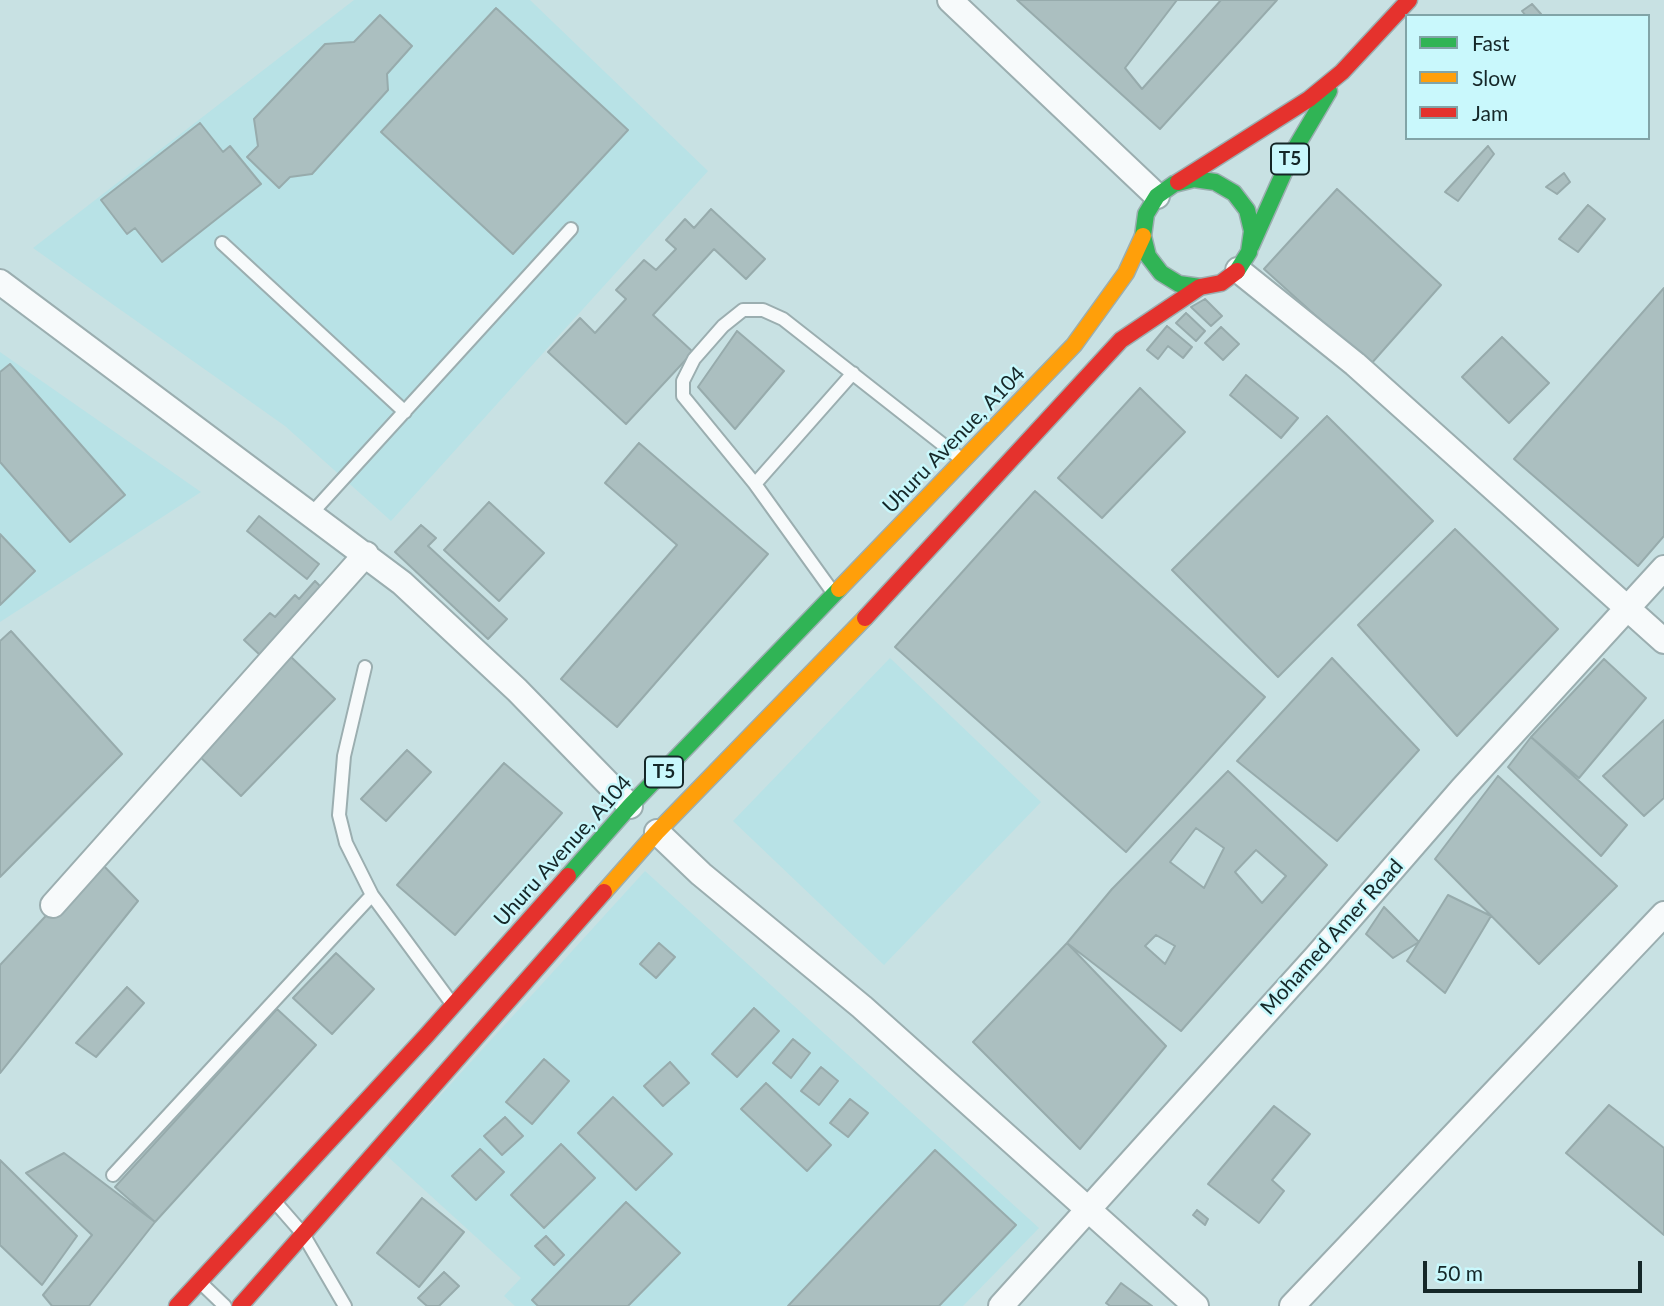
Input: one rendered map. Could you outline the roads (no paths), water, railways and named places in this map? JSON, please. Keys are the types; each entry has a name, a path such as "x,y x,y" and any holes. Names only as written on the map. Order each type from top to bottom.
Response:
{"highway":[{"name":"T5","path":"1165,190 1264,131 1342,72 1409,0"},
{"name":"T5","path":"1243,261 1293,152 1342,72"},
{"path":"1194,179 1215,182 1234,193 1247,210 1252,231 1243,261 1221,283 1200,287 1179,284 1161,273 1148,256 1143,236 1146,214 1165,190 1194,179"},
{"name":"Uhuru Avenue, A104","path":"240,1306 657,832 849,608 964,461 1074,345 1099,314 1126,273 1143,236"},
{"name":"Uhuru Avenue, A104","path":"177,1306 630,806 849,608 1121,340 1200,287"}],"street":[{"path":"950,0 1165,190"},
{"path":"1243,261 1664,641"},
{"path":"0,282 402,583 517,690 630,806"},
{"path":"53,905 366,554"},
{"name":"Mohamed Amer Road","path":"1001,1306 1664,568"},
{"path":"657,832 701,873 842,990 1196,1306"},
{"path":"1292,1306 1664,914"}],"lane":[{"path":"311,514 571,229"},
{"path":"222,243 405,412"},
{"path":"849,608 755,484 683,396 683,381 694,359 723,326 743,310 763,310 783,319 964,461"},
{"path":"755,484 853,373"},
{"path":"365,667 344,756 339,815 346,843 372,895 453,1004"},
{"path":"113,1175 372,895"},
{"path":"274,1200 303,1234 345,1306"},
{"path":"199,1282 225,1306"}]}
